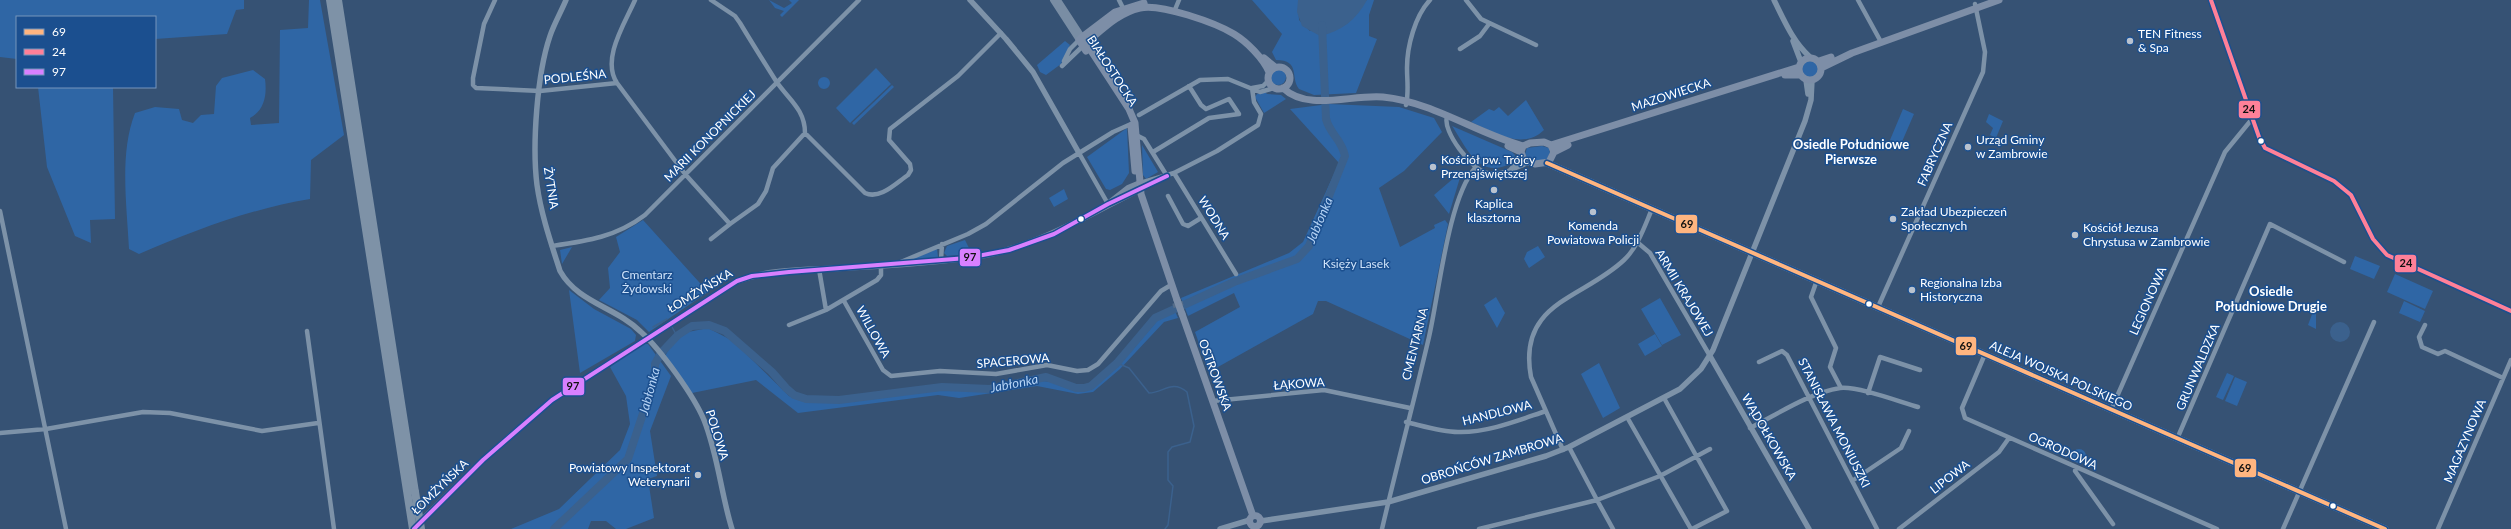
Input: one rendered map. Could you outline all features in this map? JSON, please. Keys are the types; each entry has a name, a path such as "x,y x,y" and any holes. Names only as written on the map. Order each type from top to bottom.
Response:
{"highway":[{"path":"330,0 408,499 414,529"},
{"path":"338,0 421,529"}],"main road":[{"name":"BIAŁOSTOCKA","path":"1053,0 1129,108 1138,136 1138,187"},
{"name":"BIAŁOSTOCKA","path":"1058,0 1125,111 1131,124 1138,187"},
{"path":"1975,6 1987,0"},
{"path":"1820,65 1881,40 1975,6 1999,0"},
{"path":"1082,41 1123,8 1150,3 1236,29 1275,67 1286,69 1290,77 1286,85 1274,88 1268,81 1269,72 1275,67"},
{"path":"1082,41 1110,22 1132,10 1149,7 1175,10 1233,33 1248,45 1269,72"},
{"path":"1810,57 1820,65"},
{"name":"MAZOWIECKA","path":"1553,151 1800,64 1810,57"},
{"path":"1800,64 1806,78 1820,75 1820,65"},
{"name":"MAZOWIECKA","path":"1553,151 1775,77 1806,78"},
{"path":"1286,85 1301,99 1315,100 1382,97 1406,103 1447,118 1522,152 1528,163 1547,163 1553,151 1544,142 1530,143 1522,152"},
{"name":"ALEJA WOJSKA POLSKIEGO","path":"1553,151 1566,168 1596,184"},
{"name":"ALEJA WOJSKA POLSKIEGO","path":"1547,163 2385,529"},
{"name":"ŁOMŻYŃSKA","path":"414,529 483,460 552,400 646,337 737,281 752,276 819,269 881,266 968,258 1030,244 1054,234 1115,196 1138,187"},
{"name":"ŁOMŻYŃSKA","path":"1106,201 1138,187"},
{"name":"OSTROWSKA","path":"1138,187 1176,300 1213,401 1252,518"},
{"path":"1252,518 1251,524 1259,525"}],"street":[{"name":"PODLEŚNA","path":"495,0 482,30 473,85 480,89 540,91 617,83 612,72 612,59 635,0"},
{"name":"ŻYTNIA","path":"566,0 550,35 540,91 537,184 552,246 560,271 572,288 635,326 646,337"},
{"name":"MARII KONOPNICKIEJ","path":"552,246 600,239 625,229 645,215 859,0"},
{"path":"970,0 1001,33 1033,72 1106,201"},
{"path":"1119,0 1123,8"},
{"path":"1175,10 1179,0"},
{"path":"1406,103 1409,48 1419,17 1430,0"},
{"path":"1466,0 1476,14 1489,24 1536,45"},
{"path":"1774,0 1785,23 1800,64"},
{"path":"1858,0 1881,40"},
{"path":"2211,0 2252,119 2265,148 2334,181 2352,195 2373,239 2387,255 2511,312"},
{"path":"711,239 758,204 766,191 773,168 805,133 805,124 799,108 777,83 735,16 714,1"},
{"name":"FABRYCZNA","path":"1878,307 1983,72 1985,52 1975,6"},
{"path":"1785,23 1803,51 1810,57"},
{"path":"1460,49 1480,36 1489,24"},
{"path":"805,133 865,193 871,196 879,195 908,175 911,170 910,164 889,140 890,129 958,76 1001,33"},
{"path":"1082,41 1062,66 1070,49 1082,41"},
{"path":"1139,115 1200,80 1221,78 1236,81 1260,92 1274,88"},
{"name":"OBROŃCÓW ZAMBROWA","path":"1259,525 1388,502 1563,450 1664,398 1691,380 1710,356 1808,111 1806,78"},
{"path":"1252,88 1263,86 1268,81"},
{"path":"617,83 685,174 730,224"},
{"path":"1153,152 1209,118 1239,114 1229,99 1206,109 1201,105 1189,86"},
{"path":"1138,187 1174,173 1258,125 1261,118 1253,99 1252,88"},
{"path":"1447,118 1448,130 1475,168 1493,174 1510,170 1528,163"},
{"name":"LEGIONOWA","path":"2111,410 2225,152 2252,119"},
{"path":"893,265 986,224 1079,152 1131,124"},
{"path":"1138,136 1144,139 1167,176"},
{"path":"1510,170 1522,152"},
{"name":"CMENTARNA","path":"1382,529 1406,422 1429,337 1453,217 1464,186 1475,168"},
{"name":"WODNA","path":"1174,173 1236,274"},
{"path":"1168,196 1183,224 1188,226 1201,218"},
{"path":"1563,450 1534,386 1529,364 1531,341 1537,326 1555,304 1625,259 1637,242 1652,209"},
{"path":"0,211 66,529"},
{"name":"GRUNWALDZKA","path":"2177,439 2270,224 2344,262"},
{"name":"ARMII KRAJOWEJ","path":"1637,242 1650,254 1710,356"},
{"path":"941,260 942,244"},
{"name":"WILLOWA","path":"881,266 880,278 844,301 883,370 891,376"},
{"path":"819,269 826,310"},
{"path":"1817,280 1811,297 1812,302 1836,348 1830,367 1841,388"},
{"name":"SPACEROWA","path":"891,376 940,371 996,374 1047,365 1077,371 1088,370 1103,359 1161,291 1171,285"},
{"path":"789,325 844,301"},
{"path":"2283,529 2374,322"},
{"path":"2424,325 2419,337 2422,348 2438,354 2444,351 2503,378"},
{"path":"307,331 318,423 334,529"},
{"name":"POLOWA","path":"646,337 658,351 697,407 704,421 732,529"},
{"name":"STANISŁAWA MONIUSZKI","path":"1760,362 1777,352 1782,351 1787,355 1877,529"},
{"name":"OGRODOWA","path":"1985,354 1962,408 1962,413 1969,421 2217,529"},
{"name":"WĄDOŁKOWSKA","path":"1710,356 1809,529"},
{"path":"1868,393 1880,357 1920,370"},
{"name":"MAGAZYNOWA","path":"2438,529 2511,360"},
{"path":"1750,428 1810,399 1841,388 1868,393 1918,407"},
{"name":"ŁĄKOWA","path":"1213,401 1324,390 1410,408"},
{"path":"1627,416 1660,476 1692,529 1727,510 1664,398"},
{"name":"HANDLOWA","path":"1406,422 1465,432 1506,423 1546,411"},
{"path":"0,433 46,429 114,416 149,412 170,413 262,431 318,423"},
{"path":"1852,481 1901,448 1909,431"},
{"name":"LIPOWA","path":"1899,529 1999,452 2009,438"},
{"path":"1569,447 1613,529"},
{"path":"1479,529 1597,500 1660,476 1710,448"},
{"path":"2076,467 2075,471 2113,524"},
{"path":"1220,529 1252,518"},
{"path":"1506,523 1508,529"}],"green space":[{"path":"0,0 244,0 244,9 236,10 227,34 156,39 156,16 16,16 16,59 0,57"},
{"path":"309,0 320,0 344,135 311,160 310,199 244,214 139,254 129,249 125,180 127,146 135,113 155,107 179,109 182,120 193,123 201,115 214,114 216,86 222,78 253,70 265,79 266,90 262,106 255,115 250,118 251,125 279,123 280,30 308,28"},
{"path":"769,0 784,8 792,3 789,0 799,0 782,17 780,15 784,11 775,8"},
{"path":"1252,0 1298,0 1299,20 1310,31 1367,0 1374,0 1369,15 1369,36 1377,39 1356,93 1314,95 1299,89 1296,85 1292,66 1284,61 1276,60 1272,52 1282,34"},
{"path":"1065,41 1070,45 1061,64 1046,75 1040,72 1037,65"},
{"path":"1810,61 1817,66 1818,69 1813,76 1810,77 1803,72 1802,69 1807,62"},
{"path":"876,68 891,84 850,123 836,108"},
{"path":"1278,69 1285,74 1286,77 1281,84 1278,85 1271,80 1270,77 1275,70"},
{"path":"822,77 826,77 830,83 826,89 822,89 818,85 818,81"},
{"path":"892,85 894,87 854,125 852,123"},
{"path":"38,88 113,88 115,219 90,220 91,243 75,236 47,167"},
{"path":"1265,92 1267,94 1281,95 1286,99 1264,113 1255,97 1257,94"},
{"path":"1526,100 1544,130 1535,136 1527,139 1508,138 1471,122 1489,109 1494,111 1499,107 1508,116"},
{"name":"Księży Lasek","path":"1329,104 1399,107 1434,118 1442,132 1404,171 1379,188 1400,247 1435,228 1434,225 1445,220 1448,224 1423,345 1326,301 1318,301 1313,314 1209,372 1195,332 1240,307 1234,293 1188,316 1181,298 1289,253 1303,242 1339,163 1290,109"},
{"path":"1903,109 1914,114 1901,144 1890,140"},
{"path":"1989,114 2003,121 1996,138 1990,135 1993,128 1986,122"},
{"path":"1452,126 1512,152 1515,155 1512,163 1501,167 1491,168 1483,165 1469,153"},
{"path":"1127,128 1129,173 1122,184 1110,190 1106,189 1087,157"},
{"path":"1142,145 1158,172 1146,179 1143,175"},
{"path":"1542,146 1549,148 1550,153 1547,159 1531,160 1526,157 1525,154 1527,148"},
{"path":"1462,171 1449,214 1434,195"},
{"path":"1064,189 1068,199 1054,207 1049,198"},
{"name":"Cmentarz Żydowski","path":"643,220 708,292 649,332 637,320 599,300 610,288 608,268 620,252 616,237"},
{"path":"965,240 972,254 947,256 944,253 947,246"},
{"path":"1538,246 1545,257 1529,268 1524,259 1527,252"},
{"path":"572,247 562,264 560,250"},
{"path":"937,249 938,257 912,260 912,259"},
{"path":"2355,256 2380,266 2374,279 2350,269"},
{"path":"2395,274 2433,291 2425,309 2387,292"},
{"path":"569,290 594,309 631,329 636,335 635,341 580,373"},
{"path":"1496,297 1505,313 1497,328 1484,305"},
{"path":"1660,298 1681,335 1662,345 1641,309"},
{"path":"2404,301 2425,311 2420,322 2399,313"},
{"path":"2314,309 2316,309 2316,329 2308,325"},
{"path":"1175,311 1178,318 1164,322 1120,369 1093,392 1078,394 1037,386 959,398 938,395 798,413 756,380 692,393 665,356 673,342 688,332 708,328 733,341 789,396 801,401 827,403 936,389 989,391 1042,381 1054,382 1076,390 1083,390 1090,388 1116,368 1158,320"},
{"path":"1655,334 1662,346 1645,356 1638,344"},
{"path":"643,344 648,344 671,376 650,431 657,476 648,479 654,518 626,529 616,529 606,521 591,521 588,529 511,529 559,509 620,450 630,424 626,396 610,367"},
{"path":"1599,363 1620,408 1603,418 1581,374"},
{"path":"2227,373 2234,376 2223,400 2216,397"},
{"path":"2235,377 2247,382 2237,406 2225,401"},
{"path":"2076,449 2082,449 2086,453 2086,459 2082,463 2076,463 2072,459 2072,453"}],"shaded area":[{"path":"1298,0 1367,0 1363,7 1348,24 1328,34 1320,36 1302,26 1297,12"},
{"path":"2340,322 2347,325 2350,332 2347,339 2340,342 2333,339 2330,332 2333,325"}],"waterway":[{"name":"Jabłonka","path":"554,529 628,459 655,377 655,364 661,353 678,335 692,326 709,325 725,331 772,372 794,395 806,399 839,400 942,387 990,389 1046,377 1076,388 1084,388 1091,386 1117,363 1155,318 1234,282 1297,259 1309,246 1345,156 1341,145 1328,125 1326,119 1322,25"},
{"path":"653,327 667,319"},
{"path":"672,327 677,336"},
{"path":"1117,363 1129,368 1149,393 1172,387 1182,388 1187,392 1194,426 1190,442 1172,447 1168,452 1168,480 1173,486 1168,525 1165,529"}],"tunnel":[{"path":"1173,306 1183,303"}],"transit line":[{"name":"24","path":"2211,0 2259,137 2265,148 2334,181 2351,195 2373,239 2387,255 2511,311"},
{"name":"69","path":"1547,163 2385,529"},
{"name":"97","path":"414,529 483,460 552,400 737,281 752,276 967,258 1009,250 1054,234 1108,204 1167,176"}],"place":[{"name":"TEN Fitness & Spa","path":"2130,41"},
{"name":"Urząd Gminy w Zambrowie","path":"1968,147"},
{"name":"Kościół pw. Trójcy Przenajświętszej","path":"1433,167"},
{"name":"Kaplica klasztorna","path":"1494,190"},
{"name":"Komenda Powiatowa Policji","path":"1593,212"},
{"name":"Zakład Ubezpieczeń Społecznych","path":"1893,219"},
{"name":"Kościół Jezusa Chrystusa w Zambrowie","path":"2075,235"},
{"name":"Regionalna Izba Historyczna","path":"1912,290"},
{"name":"Powiatowy Inspektorat Weterynarii","path":"698,475"}],"district":[{"name":"Osiedle Południowe Pierwsze","path":"1851,152"},
{"name":"Osiedle Południowe Drugie","path":"2271,298"}]}
